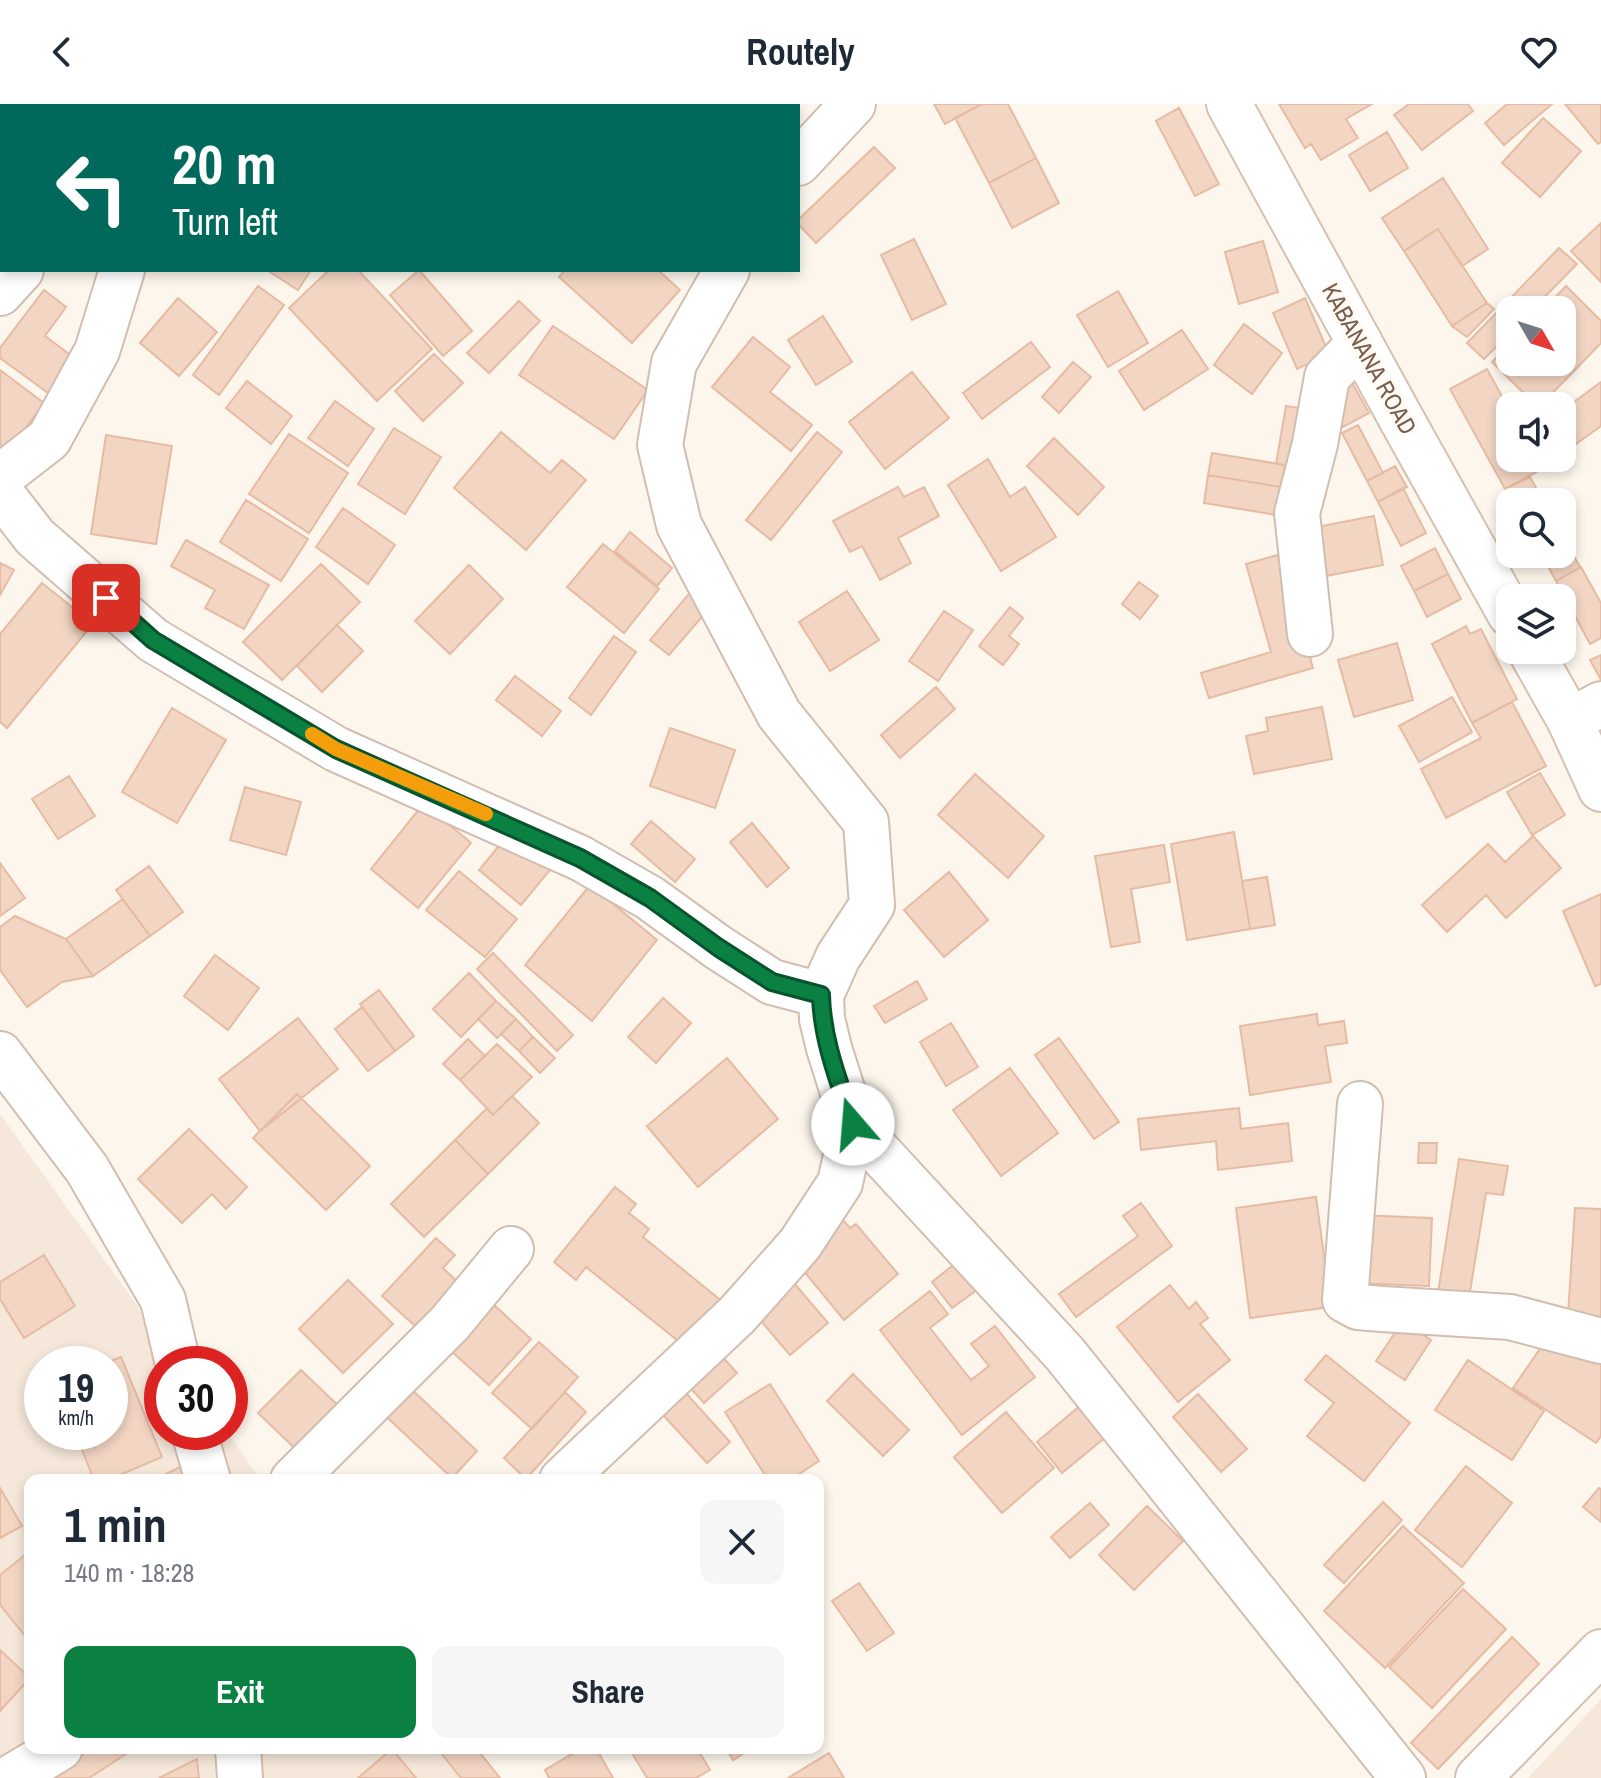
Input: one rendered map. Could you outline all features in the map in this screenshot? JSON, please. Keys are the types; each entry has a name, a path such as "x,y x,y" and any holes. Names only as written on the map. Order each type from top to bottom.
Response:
{"street":[{"path":"800,161 853,104"},
{"name":"KABANANA ROAD","path":"1229,104 1496,589"},
{"path":"0,293 19,272"},
{"path":"0,477 49,439 97,351 121,272"},
{"path":"726,272 674,363 660,445 679,525 779,714 866,822 872,905 838,957 821,995 822,1019 829,1048 853,1124 1065,1354 1403,1778"},
{"path":"1310,634 1297,513 1315,444 1327,377 1360,343"},
{"path":"0,492 35,537 153,640 336,749 580,858 650,898 772,982 821,995"},
{"path":"1543,664 1586,712 1601,789"},
{"path":"0,1054 87,1169 163,1300 174,1346"},
{"path":"1360,1104 1345,1300 1358,1307 1510,1317 1601,1341"},
{"path":"568,1474 737,1315 800,1244 840,1183 853,1124"},
{"path":"299,1474 450,1323 511,1249"},
{"path":"199,1450 206,1474"},
{"path":"1478,1778 1601,1652"},
{"path":"10,1778 50,1754"},
{"path":"238,1754 240,1778"}],"shaded area":[{"path":"0,1114 166,1346 144,1346 144,1450 240,1450 257,1474 24,1474 24,1754 457,1754 474,1778 0,1778"},
{"path":"1601,1699 1601,1778 1528,1778"}],"building":[{"path":"934,104 982,104 945,124"},
{"path":"982,104 1008,104 1036,158 989,183 955,118"},
{"path":"1279,104 1372,104 1346,119 1358,138 1321,160 1311,144 1305,148"},
{"path":"1409,104 1468,104 1473,111 1422,150 1394,115"},
{"path":"1507,104 1552,104 1504,145 1485,123"},
{"path":"1565,104 1601,104 1601,142 1598,144"},
{"path":"1179,108 1219,184 1195,196 1156,121"},
{"path":"1543,118 1581,151 1540,197 1502,163"},
{"path":"1387,132 1408,168 1370,191 1349,155"},
{"path":"874,147 895,168 816,243 800,226 800,218"},
{"path":"1036,158 1059,203 1012,228 989,183"},
{"path":"1443,178 1488,249 1462,266 1438,229 1404,251 1382,218"},
{"path":"1601,223 1601,282 1571,251"},
{"path":"1438,229 1487,303 1452,326 1404,251"},
{"path":"914,239 946,304 912,320 881,255"},
{"path":"1263,241 1278,292 1239,304 1225,252"},
{"path":"1559,248 1577,264 1546,296 1513,296"},
{"path":"270,272 310,272 298,290"},
{"path":"327,272 360,272 432,349 377,401 289,308"},
{"path":"417,272 421,272 472,331 443,356 390,295"},
{"path":"563,272 660,272 680,290 632,343 559,277"},
{"path":"258,286 284,305 219,395 193,375"},
{"path":"1566,286 1576,296 1556,296"},
{"path":"44,290 66,307 45,336 77,360 51,395 0,358 0,348"},
{"path":"1118,291 1148,343 1108,367 1077,315"},
{"path":"1576,296 1601,321 1601,343 1576,369"},
{"path":"178,298 217,332 179,376 140,343"},
{"path":"1305,298 1329,354 1297,369 1273,313"},
{"path":"519,301 540,321 489,373 467,353"},
{"path":"1487,303 1494,309 1467,337 1452,326"},
{"path":"1496,313 1496,347 1484,359 1467,343"},
{"path":"823,316 852,362 816,385 788,340"},
{"path":"1244,324 1282,353 1252,394 1214,365"},
{"path":"553,326 648,390 614,439 519,375"},
{"path":"1182,330 1208,369 1144,410 1119,371"},
{"path":"753,337 790,367 770,392 812,425 791,451 712,387"},
{"path":"1031,342 1050,367 982,419 963,393"},
{"path":"434,354 463,383 423,421 395,391"},
{"path":"1073,362 1091,377 1059,413 1042,397"},
{"path":"1487,369 1500,392 1496,392 1496,472 1536,472 1504,488 1450,389"},
{"path":"0,370 44,403 2,460 0,459"},
{"path":"912,372 949,418 885,469 849,422"},
{"path":"1506,376 1569,376 1554,392 1523,392"},
{"path":"247,381 292,416 271,444 226,408"},
{"path":"1351,381 1369,413 1343,427 1325,395"},
{"path":"1601,382 1601,426 1576,444 1576,401"},
{"path":"335,401 374,429 348,466 308,438"},
{"path":"1286,406 1312,410 1303,468 1276,464"},
{"path":"1358,425 1383,473 1367,481 1342,433"},
{"path":"394,428 441,457 405,514 358,484"},
{"path":"501,432 550,473 562,460 586,480 526,550 454,488"},
{"path":"817,432 842,452 771,540 746,520"},
{"path":"289,434 348,473 309,533 249,494"},
{"path":"106,435 172,446 156,544 91,534"},
{"path":"1054,438 1104,487 1078,515 1027,466"},
{"path":"1212,453 1285,465 1281,487 1208,475"},
{"path":"988,459 1010,497 1025,487 1056,537 1001,571 948,485"},
{"path":"1395,466 1407,487 1378,502 1367,481"},
{"path":"1208,475 1281,487 1276,515 1204,503"},
{"path":"1530,477 1536,488 1507,488"},
{"path":"898,487 904,497 924,487 939,516 898,538 911,563 880,580 862,546 850,552 833,521"},
{"path":"1403,488 1426,533 1401,546 1378,502"},
{"path":"246,500 308,539 281,581 220,542"},
{"path":"343,508 395,545 368,584 316,547"},
{"path":"1374,516 1383,565 1326,576 1317,527"},
{"path":"630,532 672,568 657,586 615,551"},
{"path":"186,540 269,585 244,629 205,608 215,590 171,566"},
{"path":"603,544 659,589 624,633 567,587"},
{"path":"1435,548 1448,574 1414,591 1401,566"},
{"path":"1281,554 1313,668 1209,698 1201,673 1271,652 1246,564"},
{"path":"1576,560 1580,567 1556,581 1549,568 1576,568"},
{"path":"0,563 14,570 0,595"},
{"path":"321,564 360,602 282,680 243,642"},
{"path":"469,565 503,599 450,654 415,621"},
{"path":"1581,567 1601,603 1601,638 1590,644 1576,618 1576,584 1558,584 1556,581"},
{"path":"1448,574 1461,599 1427,617 1414,591"},
{"path":"1139,582 1158,596 1140,619 1122,604"},
{"path":"42,583 93,624 7,728 0,722 0,634"},
{"path":"694,588 713,604 669,655 650,640"},
{"path":"847,591 879,640 830,671 799,622"},
{"path":"1010,607 1023,618 1009,636 1019,644 1003,665 979,646"},
{"path":"944,611 973,630 938,681 909,661"},
{"path":"337,625 363,651 322,692 297,666"},
{"path":"1466,626 1470,634 1481,629 1496,664 1499,664 1517,699 1472,723 1432,644"},
{"path":"614,636 636,652 591,715 569,698"},
{"path":"1397,643 1413,700 1354,717 1338,660"},
{"path":"1601,655 1601,680 1590,660"},
{"path":"515,676 561,711 542,736 496,700"},
{"path":"936,687 955,709 900,758 881,735"},
{"path":"1452,697 1472,732 1419,762 1399,726"},
{"path":"1512,702 1546,766 1446,818 1421,769 1481,738 1472,723"},
{"path":"1322,707 1332,759 1254,774 1246,736 1268,731 1266,718"},
{"path":"172,708 226,740 177,823 122,792"},
{"path":"670,728 735,750 715,808 650,786"},
{"path":"1540,773 1565,815 1532,835 1507,792"},
{"path":"975,774 1044,836 1008,878 938,815"},
{"path":"69,776 95,816 58,839 32,799"},
{"path":"245,787 301,802 286,855 230,840"},
{"path":"424,803 471,843 418,908 371,869"},
{"path":"651,821 695,859 675,882 631,844"},
{"path":"752,823 789,868 767,887 730,842"},
{"path":"1234,832 1250,929 1187,940 1171,844"},
{"path":"508,835 550,870 521,905 479,870"},
{"path":"1533,836 1561,868 1506,918 1486,895 1447,932 1422,905 1488,844 1505,862"},
{"path":"1164,845 1170,882 1131,889 1140,942 1111,947 1095,856"},
{"path":"0,863 25,898 0,916"},
{"path":"149,866 183,912 150,936 116,890"},
{"path":"459,871 517,919 485,957 426,910"},
{"path":"949,872 988,920 944,957 904,910"},
{"path":"1267,877 1275,925 1250,929 1242,881"},
{"path":"590,885 657,940 592,1021 525,965"},
{"path":"1601,894 1601,984 1595,986 1563,911"},
{"path":"123,899 150,936 93,976 66,939"},
{"path":"15,916 66,939 93,976 62,982 27,1007 0,970 0,927"},
{"path":"493,953 573,1035 557,1051 477,969"},
{"path":"215,955 259,988 228,1030 184,996"},
{"path":"469,973 496,1001 461,1037 433,1009"},
{"path":"917,981 927,999 885,1023 874,1006"},
{"path":"379,990 414,1036 395,1051 360,1004"},
{"path":"663,998 691,1023 656,1063 628,1037"},
{"path":"496,1001 516,1019 497,1038 478,1019"},
{"path":"362,1007 395,1051 368,1071 335,1029"},
{"path":"1317,1014 1318,1025 1344,1021 1347,1043 1325,1046 1331,1082 1250,1095 1240,1026"},
{"path":"298,1018 338,1069 260,1131 219,1079"},
{"path":"516,1019 533,1037 519,1051 501,1034"},
{"path":"951,1023 978,1067 946,1086 920,1042"},
{"path":"533,1037 555,1058 540,1073 519,1051"},
{"path":"1059,1038 1119,1122 1094,1139 1035,1055"},
{"path":"468,1039 485,1056 460,1080 443,1064"},
{"path":"497,1044 532,1077 493,1115 460,1080"},
{"path":"727,1058 778,1119 698,1187 647,1126"},
{"path":"1010,1068 1058,1133 1001,1176 953,1110"},
{"path":"297,1094 370,1166 326,1210 253,1138"},
{"path":"512,1096 539,1123 488,1174 455,1140 487,1108 493,1115"},
{"path":"1239,1108 1241,1129 1288,1123 1292,1161 1218,1170 1216,1141 1141,1150 1138,1119"},
{"path":"189,1129 247,1187 226,1209 212,1194 182,1223 138,1179"},
{"path":"455,1140 488,1174 424,1237 391,1204"},
{"path":"1419,1143 1437,1143 1436,1163 1418,1163"},
{"path":"1459,1159 1508,1166 1503,1195 1486,1193 1469,1298 1438,1293"},
{"path":"615,1187 636,1204 629,1213 649,1229 643,1237 724,1303 687,1348 586,1267 576,1280 554,1262"},
{"path":"1316,1197 1331,1307 1250,1318 1236,1208"},
{"path":"1141,1203 1172,1246 1076,1317 1059,1294 1138,1236 1123,1216"},
{"path":"1575,1208 1601,1209 1601,1317 1568,1315"},
{"path":"1357,1215 1432,1218 1429,1286 1354,1283"},
{"path":"841,1218 850,1228 856,1224 898,1274 844,1320 793,1258"},
{"path":"436,1238 455,1255 443,1268 466,1290 425,1335 382,1296"},
{"path":"44,1255 75,1306 24,1338 0,1299 0,1282"},
{"path":"957,1262 978,1289 952,1308 932,1282"},
{"path":"788,1276 828,1323 790,1355 750,1308"},
{"path":"348,1280 393,1324 343,1373 299,1329"},
{"path":"1170,1285 1189,1309 1196,1302 1208,1318 1200,1324 1230,1360 1178,1402 1117,1327"},
{"path":"930,1291 948,1314 930,1328 971,1380 989,1366 971,1344 995,1326 1035,1377 962,1435 880,1330"},
{"path":"494,1305 531,1339 489,1385 452,1352"},
{"path":"1403,1321 1431,1340 1405,1380 1376,1361"},
{"path":"1550,1334 1601,1353 1601,1436 1596,1443 1513,1388"},
{"path":"539,1342 578,1377 532,1429 492,1393"},
{"path":"711,1344 737,1373 704,1403 678,1374"},
{"path":"1326,1355 1410,1423 1364,1481 1307,1436 1334,1403 1305,1380"},
{"path":"1468,1360 1544,1411 1512,1460 1435,1410"},
{"path":"301,1370 346,1413 304,1457 258,1413"},
{"path":"128,1374 144,1413 144,1450 159,1450 162,1457 122,1474 92,1474 82,1450 128,1450"},
{"path":"853,1374 909,1430 883,1456 827,1401"},
{"path":"676,1382 730,1442 707,1463 653,1404"},
{"path":"405,1383 477,1451 456,1474 448,1474 379,1410"},
{"path":"770,1384 819,1461 799,1474 764,1474 725,1412"},
{"path":"565,1392 586,1412 530,1474 521,1474 504,1458"},
{"path":"1198,1394 1247,1449 1221,1472 1173,1417"},
{"path":"1087,1400 1113,1431 1062,1473 1037,1442"},
{"path":"1006,1412 1054,1468 1002,1513 954,1457"},
{"path":"184,1465 189,1474 166,1474"},
{"path":"1466,1466 1512,1503 1462,1567 1415,1530"},
{"path":"0,1488 22,1526 0,1538"},
{"path":"1601,1489 1601,1522 1583,1507"},
{"path":"1383,1502 1402,1520 1344,1583 1324,1565"},
{"path":"1090,1503 1109,1525 1070,1558 1051,1537"},
{"path":"1147,1506 1183,1541 1134,1590 1099,1555"},
{"path":"1403,1526 1464,1583 1385,1668 1324,1611"},
{"path":"24,1556 24,1635 0,1605 0,1575"},
{"path":"859,1583 894,1633 867,1651 832,1601"},
{"path":"1463,1589 1506,1629 1432,1708 1389,1667"},
{"path":"1512,1637 1539,1664 1438,1769 1411,1743"},
{"path":"0,1650 24,1672 24,1685 0,1711"},
{"path":"829,1753 844,1778 788,1778"},
{"path":"66,1754 126,1754 89,1778 31,1778"},
{"path":"386,1754 396,1754 416,1778 358,1778"},
{"path":"442,1754 481,1754 500,1778 461,1778"},
{"path":"572,1754 599,1754 613,1778 549,1778 545,1770"},
{"path":"633,1754 701,1754 710,1770 696,1778 647,1778"},
{"path":"197,1759 199,1778 159,1778"}],"slow traffic":[{"path":"312,734 336,749 486,814"}],"route":[{"path":"106,598 153,640 336,749 580,858 650,898 772,982 821,995 822,1019 829,1048 853,1124"}]}
